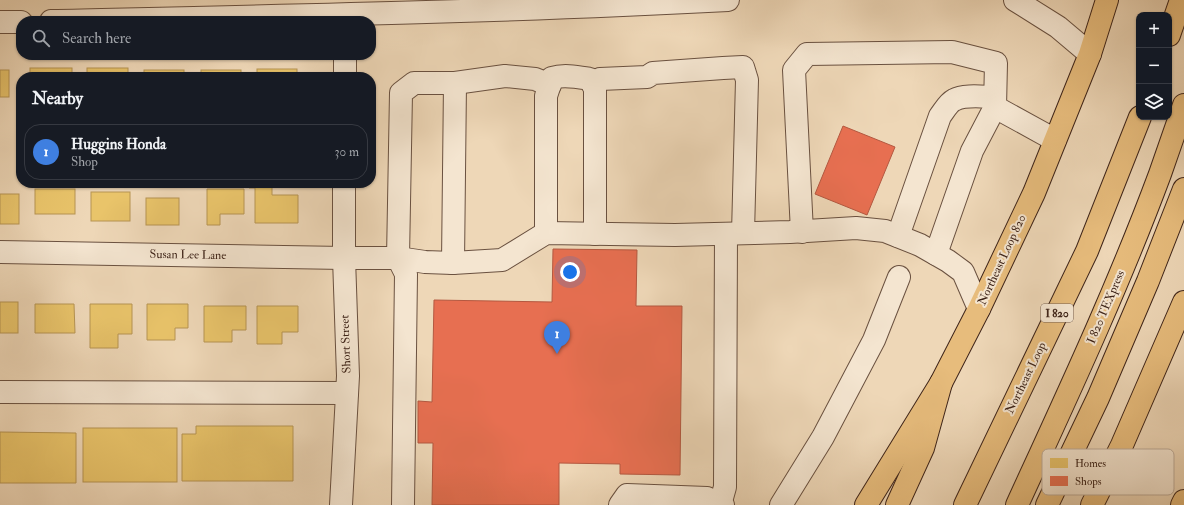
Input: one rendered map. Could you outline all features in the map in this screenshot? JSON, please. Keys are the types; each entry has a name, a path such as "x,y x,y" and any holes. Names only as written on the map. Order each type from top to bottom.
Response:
{"main road":[{"name":"Northeast Loop 820","path":"866,505 941,383 979,309 1034,193 1090,54 1107,0"},
{"path":"1172,26 1181,0"},
{"name":"I 820 TEXpress","path":"1043,449 1122,270 1160,175 1184,105"},
{"name":"Northeast Loop","path":"965,505 1087,251 1139,120"},
{"path":"1074,449 1098,398 1148,280 1184,189"},
{"path":"1120,449 1184,302"},
{"path":"897,505 923,448 941,383"},
{"name":"I 820 TEXpress","path":"1017,505 1042,451"},
{"path":"1047,505 1052,495"},
{"path":"1092,505 1097,495"},
{"path":"1182,505 1184,501"}],"street":[{"path":"214,16 645,4 728,0"},
{"path":"1014,0 1058,28 1090,54"},
{"path":"0,22 16,22"},
{"path":"802,232 794,70 807,54 952,52 996,63 995,102 972,151 936,254"},
{"path":"345,60 345,72"},
{"path":"592,83 600,79 647,77 653,73 743,67 747,80 735,234 725,487 721,505 707,498 627,495 620,505"},
{"path":"403,505 406,274 398,258 401,93 414,83 455,83 505,76 535,79 550,85"},
{"path":"595,234 595,89 590,79 558,76 552,78 546,96 546,233 595,234 675,235 802,232 856,228 885,231 920,245 948,261 962,272 979,309"},
{"path":"453,263 455,83"},
{"path":"898,236 940,116 954,100 967,96 995,102 1055,140"},
{"name":"Short Street","path":"341,505 348,376 344,258 344,188"},
{"name":"Susan Lee Lane","path":"0,252 398,258 425,262 453,263 502,260 546,233"},
{"path":"781,505 823,437 871,347 899,276"},
{"path":"0,392 347,393"}],"building: Homes":[{"path":"30,68 72,68 72,72 30,72"},
{"path":"87,68 128,68 128,72 87,72"},
{"path":"257,69 297,69 297,72 257,72"},
{"path":"0,70 9,70 9,97 0,97"},
{"path":"144,70 184,70 184,72 144,72"},
{"path":"201,70 241,70 241,72 201,72"},
{"path":"255,188 272,188 272,195 298,195 298,223 255,223"},
{"path":"35,189 75,189 75,214 35,214"},
{"path":"207,189 244,189 244,214 220,214 220,225 207,225"},
{"path":"91,192 130,192 130,221 91,221"},
{"path":"0,194 19,194 19,224 0,224"},
{"path":"146,198 179,198 179,225 146,225"},
{"path":"0,302 18,302 18,333 0,333"},
{"path":"35,304 74,304 75,333 35,333"},
{"path":"90,304 132,304 132,334 118,334 118,348 90,348"},
{"path":"147,304 188,304 188,328 175,328 175,340 147,340"},
{"path":"204,306 246,306 246,330 232,330 232,342 204,342"},
{"path":"257,306 298,306 298,332 282,332 282,344 257,344"},
{"path":"196,426 293,426 293,481 182,481 182,434 196,434"},
{"path":"83,428 177,428 177,482 83,482"},
{"path":"0,432 76,433 76,483 0,483"}],"building: Shops":[{"path":"843,126 895,147 867,215 815,194"},
{"path":"553,249 637,250 636,306 682,306 680,475 620,474 620,464 559,463 559,505 432,505 433,443 418,443 418,401 432,402 434,300 552,302"}],"place":[{"name":"Huggins Honda","path":"557,354"}]}
